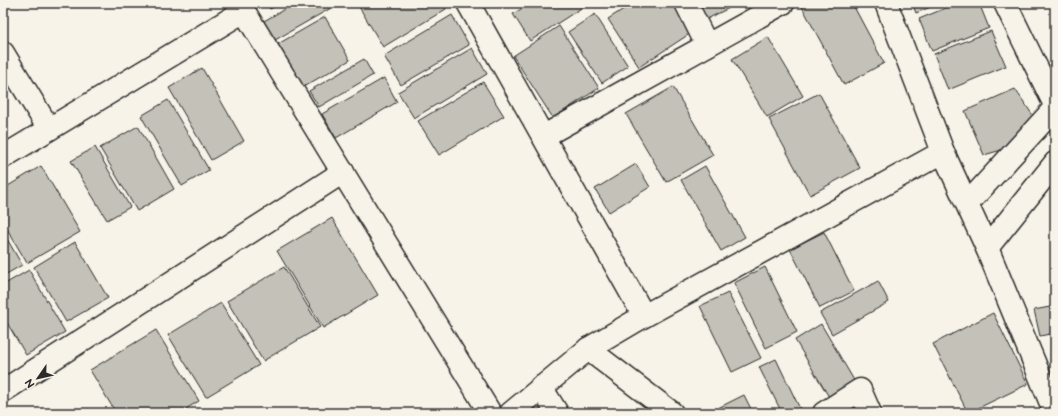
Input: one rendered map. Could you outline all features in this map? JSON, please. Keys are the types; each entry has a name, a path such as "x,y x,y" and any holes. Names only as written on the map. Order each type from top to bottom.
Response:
{"street":[{"path":"468,3 644,316"},
{"path":"686,3 706,45"},
{"path":"544,136 783,3"},
{"path":"886,3 944,152 968,203 1055,412"},
{"path":"968,203 1055,106 1005,3"},
{"path":"3,157 241,7 490,413"},
{"path":"3,53 49,129"},
{"path":"511,413 588,349 644,316 944,152"},
{"path":"987,248 1055,163"},
{"path":"3,391 343,172"},
{"path":"588,349 672,413"},
{"path":"541,387 557,413"},
{"path":"824,413 860,390 870,413"}],"building":[{"path":"266,3 281,3 270,9"},
{"path":"295,3 328,3 331,8 275,40 264,21"},
{"path":"361,3 443,3 446,9 383,47 358,5"},
{"path":"531,3 589,3 530,41 513,14"},
{"path":"633,3 677,3 694,31 639,67 608,19"},
{"path":"696,3 739,3 705,20"},
{"path":"800,3 852,3 884,63 844,85"},
{"path":"912,3 940,3 916,13"},
{"path":"958,3 979,3 989,28 932,51 919,19"},
{"path":"595,14 628,66 602,83 568,32"},
{"path":"452,15 469,45 401,85 384,56"},
{"path":"325,17 350,60 303,87 278,44"},
{"path":"559,26 599,88 553,118 513,56"},
{"path":"991,31 1006,66 948,90 934,54"},
{"path":"768,37 803,96 767,117 732,59"},
{"path":"472,48 487,74 414,118 398,92"},
{"path":"364,59 373,75 319,107 309,91"},
{"path":"202,68 244,141 211,160 169,88"},
{"path":"384,78 397,102 336,138 322,114"},
{"path":"483,82 504,116 439,155 418,121"},
{"path":"673,87 713,155 666,182 626,114"},
{"path":"1015,89 1034,117 1005,149 984,155 965,111"},
{"path":"819,93 860,168 810,195 769,119"},
{"path":"168,100 209,170 182,186 141,116"},
{"path":"138,126 174,189 137,211 100,148"},
{"path":"95,147 130,207 107,220 71,161"},
{"path":"636,164 650,187 609,212 595,189"},
{"path":"41,166 80,232 27,263 3,222 3,189"},
{"path":"705,166 745,237 721,251 681,180"},
{"path":"332,218 378,295 323,328 277,251"},
{"path":"3,232 22,265 3,276"},
{"path":"824,232 854,291 820,308 790,249"},
{"path":"75,242 108,298 66,322 34,267"},
{"path":"284,267 320,327 263,361 227,301"},
{"path":"765,267 797,332 766,348 734,283"},
{"path":"29,270 65,332 26,355 3,316 3,285"},
{"path":"878,281 889,302 832,334 820,313"},
{"path":"728,293 761,358 732,372 700,306"},
{"path":"221,303 259,365 206,397 168,335"},
{"path":"1055,306 1055,333 1040,336 1034,310"},
{"path":"993,313 1028,384 968,413 933,344"},
{"path":"821,324 855,382 829,397 795,340"},
{"path":"156,330 199,401 179,413 116,413 90,370"},
{"path":"776,359 802,413 782,413 759,367"},
{"path":"744,395 753,413 720,413 718,408"}]}
